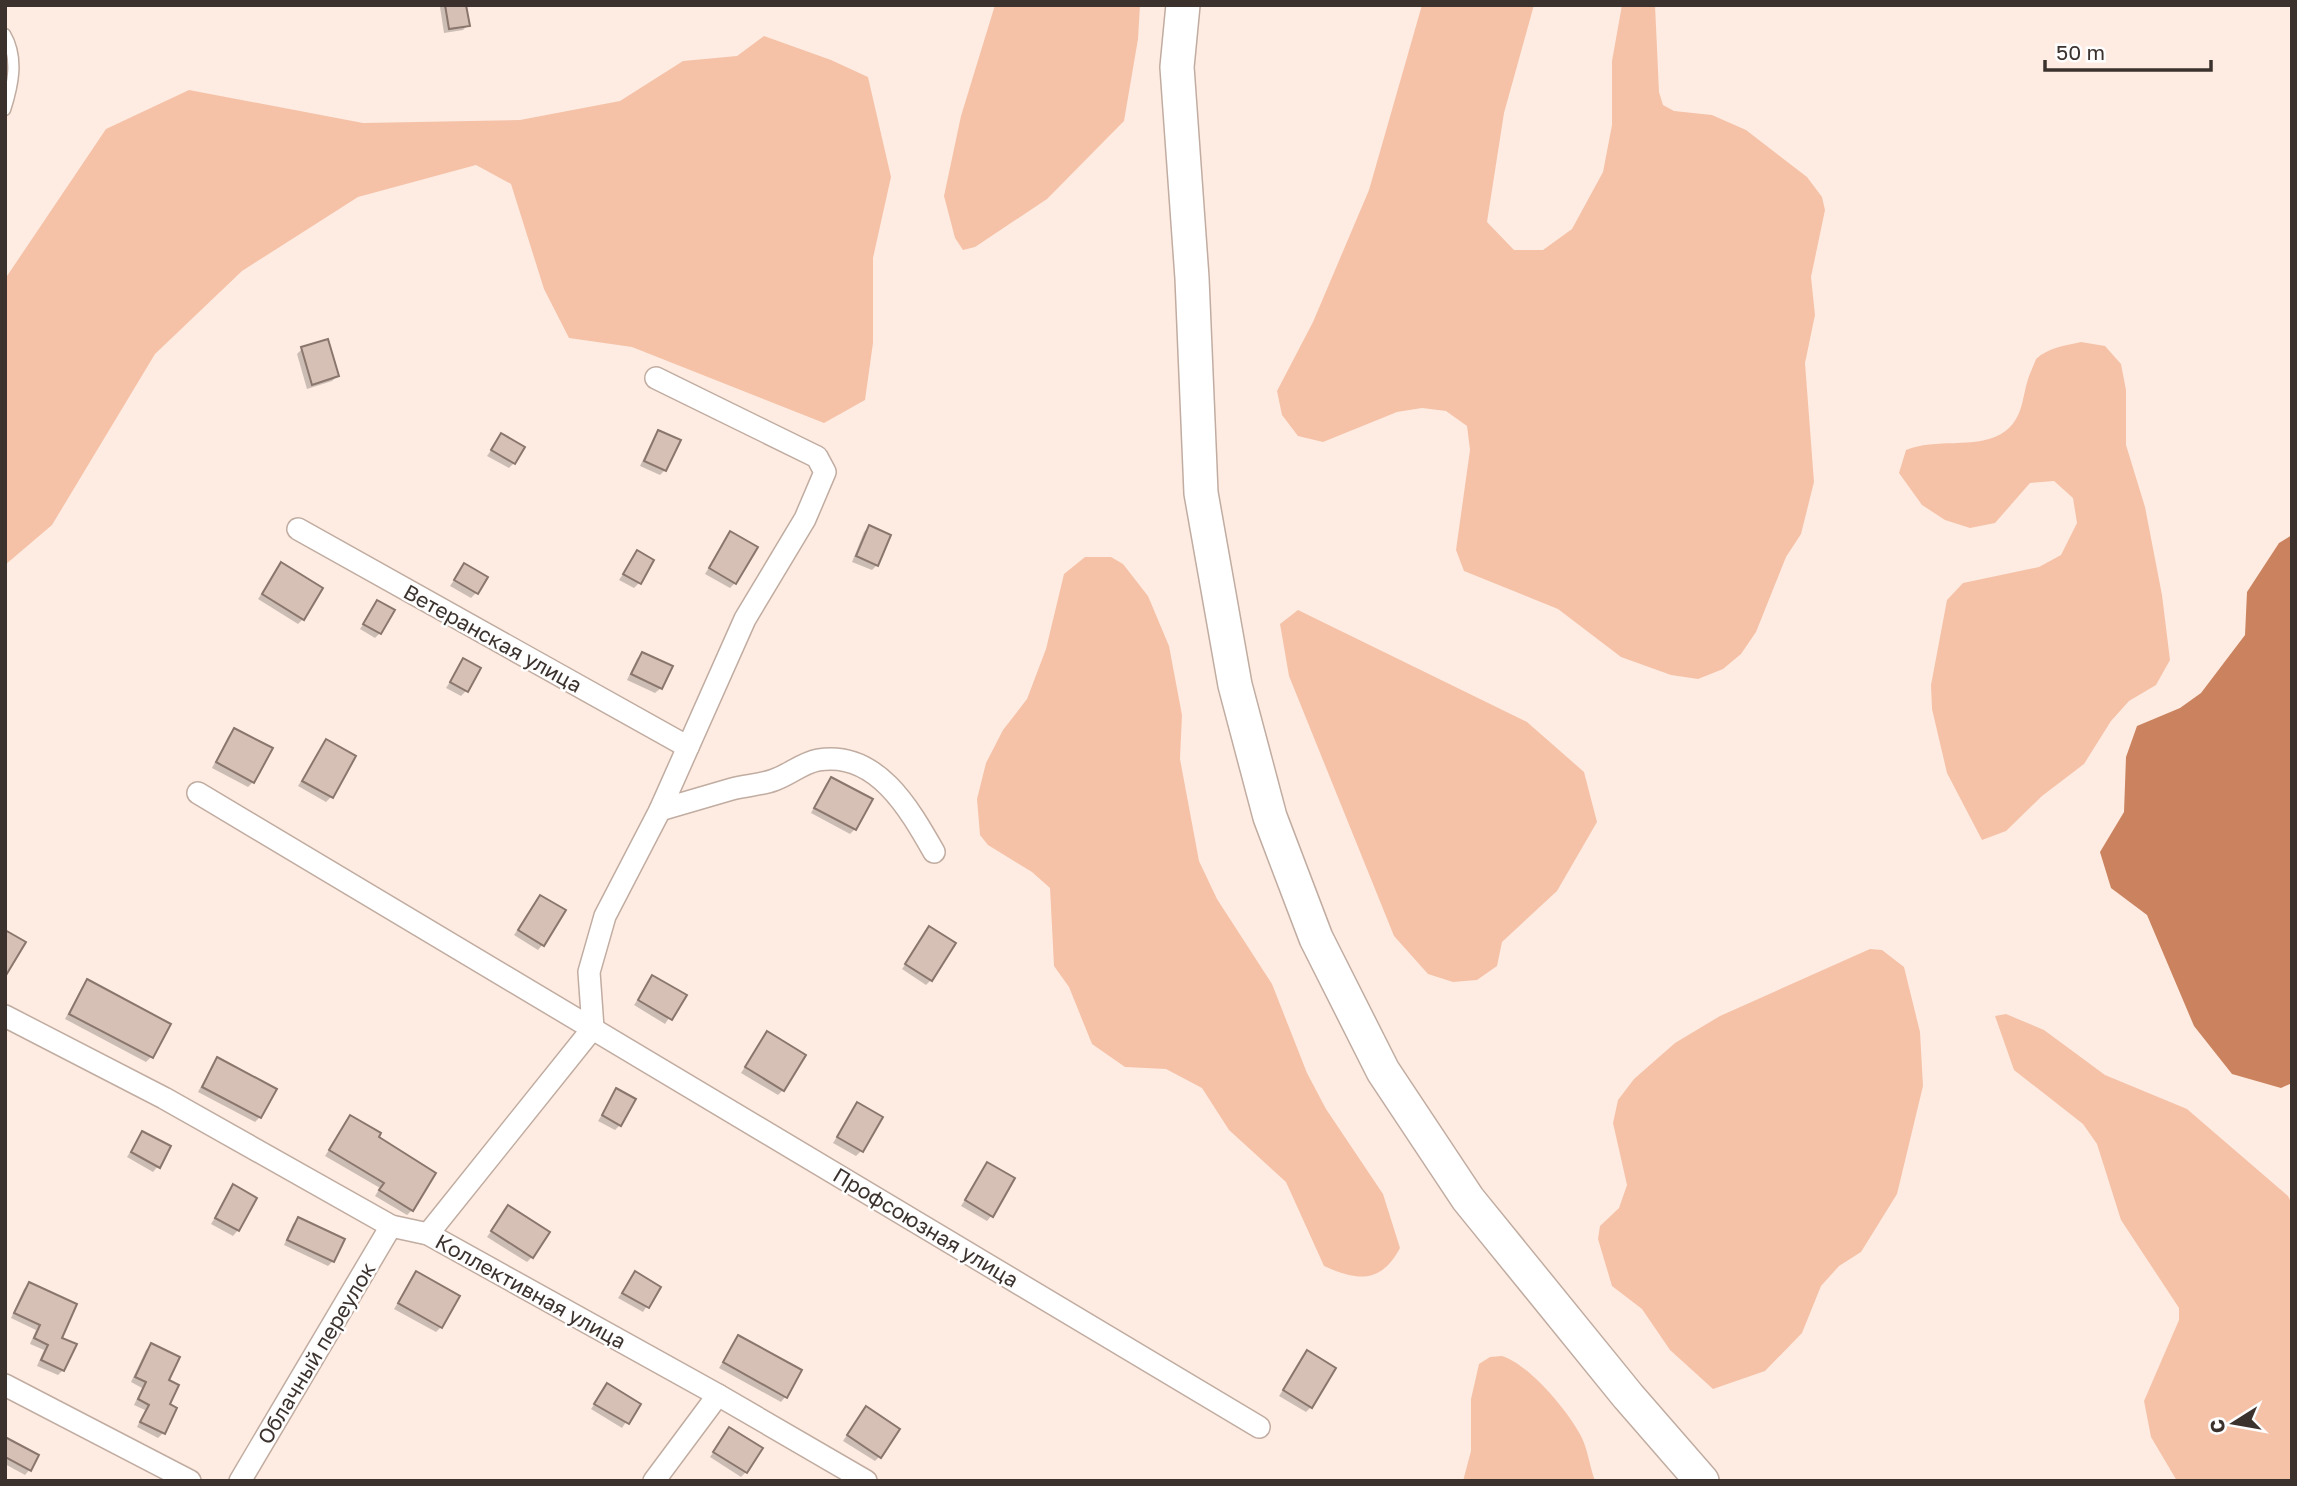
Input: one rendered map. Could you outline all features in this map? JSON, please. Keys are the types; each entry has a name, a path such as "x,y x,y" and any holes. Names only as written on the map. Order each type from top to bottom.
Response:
{"main road":[{"path":"1182,5 1177,66 1192,278 1201,492 1235,685 1270,817 1315,938 1383,1071 1468,1199 1628,1396 1702,1481"}],"street":[{"path":"428,1234 593,1028 589,972 605,916 660,810 745,619 805,519 825,472 817,457 656,378"},
{"name":"Ветеранская улица","path":"298,528 688,747"},
{"path":"660,810 735,788 774,780 815,760 845,758 869,768 890,787 914,816 934,852"},
{"name":"Профсоюзная улица","path":"198,793 1259,1427"},
{"name":"Коллективная улица","path":"5,1016 164,1098 391,1226 428,1234 718,1395 866,1481"},
{"name":"Облачный переулок","path":"240,1481 391,1226"},
{"path":"5,1385 190,1481"},
{"path":"654,1481 718,1395"}],"lane":[{"path":"5,34 13,47 13,83 5,110"}],"shaded area":[{"path":"995,5 1140,5 1138,39 1124,121 1047,199 975,247 963,250 955,238 944,196 961,116"},
{"path":"1422,5 1534,5 1504,113 1487,222 1514,250 1543,250 1572,229 1603,172 1612,125 1612,61 1622,5 1655,5 1659,92 1663,105 1674,111 1712,115 1746,130 1807,177 1822,197 1825,210 1811,277 1815,315 1805,363 1814,482 1801,534 1786,557 1756,632 1741,654 1723,669 1698,679 1671,675 1621,657 1558,609 1464,571 1456,550 1470,450 1467,426 1446,411 1422,408 1397,412 1323,442 1298,436 1282,415 1277,391 1313,322 1369,190"},
{"path":"764,36 831,60 868,77 891,177 873,258 873,343 865,400 824,423 632,347 569,338 544,289 511,184 476,165 358,197 242,271 155,354 52,525 5,565 5,279 106,129 189,90 363,123 520,120 620,101 683,61 737,56"},
{"path":"2081,342 2105,346 2121,364 2126,390 2126,445 2145,507 2162,595 2170,660 2156,685 2129,701 2111,721 2084,764 2042,796 2006,831 1982,840 1947,773 1932,709 1931,685 1947,600 1963,583 2039,567 2061,555 2077,523 2073,498 2054,481 2030,483 1995,523 1970,528 1945,520 1922,505 1899,473 1906,450 1917,446 1991,439 2001,434 2015,421 2019,413 2036,359 2051,350"},
{"path":"2292,535 2292,1083 2281,1088 2232,1074 2194,1026 2147,915 2111,888 2100,852 2124,812 2126,757 2137,726 2180,708 2201,693 2245,635 2247,592 2279,543"},
{"path":"1085,557 1111,557 1123,564 1148,596 1169,646 1182,715 1180,759 1199,861 1217,899 1272,984 1307,1073 1326,1109 1383,1194 1400,1248 1393,1260 1376,1273 1367,1276 1347,1275 1324,1266 1286,1182 1229,1130 1202,1088 1166,1069 1125,1067 1092,1044 1069,987 1054,966 1050,888 1032,872 988,845 980,835 977,799 986,763 1003,730 1027,699 1046,649 1064,574"},
{"path":"1298,610 1527,722 1584,772 1597,822 1557,891 1502,942 1497,966 1477,980 1453,982 1428,974 1394,936 1289,676 1280,624"},
{"path":"1870,949 1882,950 1904,967 1920,1032 1923,1086 1897,1194 1861,1252 1839,1266 1821,1286 1802,1333 1765,1371 1713,1389 1670,1350 1642,1309 1612,1286 1598,1239 1600,1226 1619,1208 1627,1185 1613,1123 1618,1100 1634,1079 1675,1043 1720,1016"},
{"path":"2006,1014 2044,1030 2105,1075 2187,1109 2288,1196 2292,1204 2292,1481 2177,1481 2151,1437 2144,1401 2179,1320 2179,1308 2121,1220 2097,1144 2083,1124 2014,1070 1995,1016"},
{"path":"1502,1356 1536,1379 1568,1415 1584,1443 1595,1481 1463,1481 1471,1451 1471,1399 1479,1364 1490,1357"}],"building":[{"path":"445,5 466,5 470,26 449,29"},
{"path":"328,339 339,376 312,385 301,347"},
{"path":"658,430 681,440 666,471 644,461"},
{"path":"501,433 525,447 515,464 491,450"},
{"path":"869,525 891,535 878,566 856,556"},
{"path":"730,531 758,547 736,584 709,568"},
{"path":"637,550 654,560 641,584 623,574"},
{"path":"281,562 323,588 304,620 262,594"},
{"path":"464,563 488,577 478,594 454,580"},
{"path":"377,600 395,610 381,634 363,624"},
{"path":"642,652 673,666 662,689 631,674"},
{"path":"463,658 481,668 468,692 450,682"},
{"path":"234,728 273,748 254,783 216,762"},
{"path":"326,739 356,756 333,798 302,781"},
{"path":"831,777 873,799 856,830 814,808"},
{"path":"540,895 566,910 544,946 518,930"},
{"path":"929,926 956,943 932,981 905,964"},
{"path":"5,930 26,942 5,977"},
{"path":"652,975 687,995 672,1020 638,1000"},
{"path":"87,979 171,1024 153,1058 69,1014"},
{"path":"767,1031 806,1055 784,1091 745,1067"},
{"path":"217,1057 277,1089 261,1118 202,1087"},
{"path":"616,1088 636,1099 621,1126 602,1115"},
{"path":"857,1102 883,1117 863,1152 837,1137"},
{"path":"350,1115 381,1133 379,1137 436,1173 413,1211 379,1190 384,1183 329,1150"},
{"path":"142,1131 171,1146 160,1168 131,1152"},
{"path":"987,1162 1015,1178 993,1217 965,1200"},
{"path":"233,1184 257,1198 239,1231 215,1218"},
{"path":"508,1205 550,1232 533,1258 491,1231"},
{"path":"298,1217 345,1239 334,1262 287,1240"},
{"path":"416,1271 460,1296 442,1328 398,1303"},
{"path":"635,1271 661,1287 649,1308 622,1293"},
{"path":"29,1282 77,1304 62,1338 77,1344 64,1371 41,1360 48,1345 34,1338 40,1325 14,1313"},
{"path":"738,1335 802,1370 787,1398 723,1362"},
{"path":"151,1343 180,1357 169,1380 179,1385 170,1404 177,1408 165,1434 140,1422 149,1405 138,1399 146,1382 135,1377"},
{"path":"1307,1350 1336,1368 1312,1408 1283,1390"},
{"path":"607,1383 641,1404 629,1424 594,1404"},
{"path":"866,1406 900,1429 881,1458 847,1435"},
{"path":"729,1427 763,1448 747,1473 713,1452"},
{"path":"5,1437 39,1455 31,1471 5,1457"}]}
